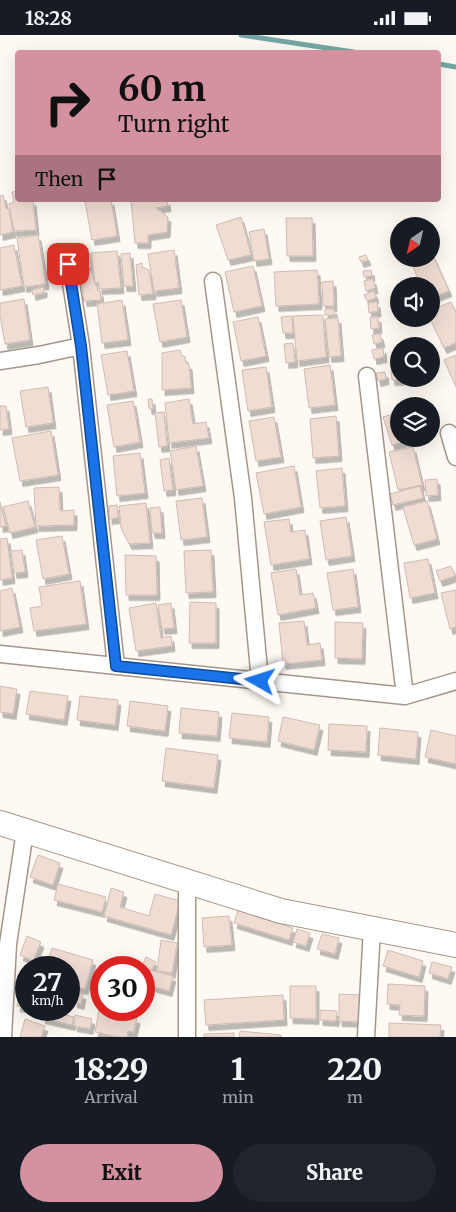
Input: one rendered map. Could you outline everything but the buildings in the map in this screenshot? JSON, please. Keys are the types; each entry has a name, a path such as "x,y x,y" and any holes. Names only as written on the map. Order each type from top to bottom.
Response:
{"street":[{"path":"68,264 81,346 116,666"},
{"path":"213,281 243,498 260,681"},
{"path":"0,361 81,346"},
{"path":"367,376 406,696"},
{"path":"449,433 456,457"},
{"path":"0,653 406,696 456,681"},
{"path":"0,823 281,911 456,945"},
{"path":"3,1037 8,945 25,831"},
{"path":"187,881 187,1037"},
{"path":"366,1037 372,928"}],"waterway":[{"path":"241,35 340,50"},
{"path":"441,64 456,67"}],"route":[{"path":"68,264 81,346 116,666 260,681"}]}
